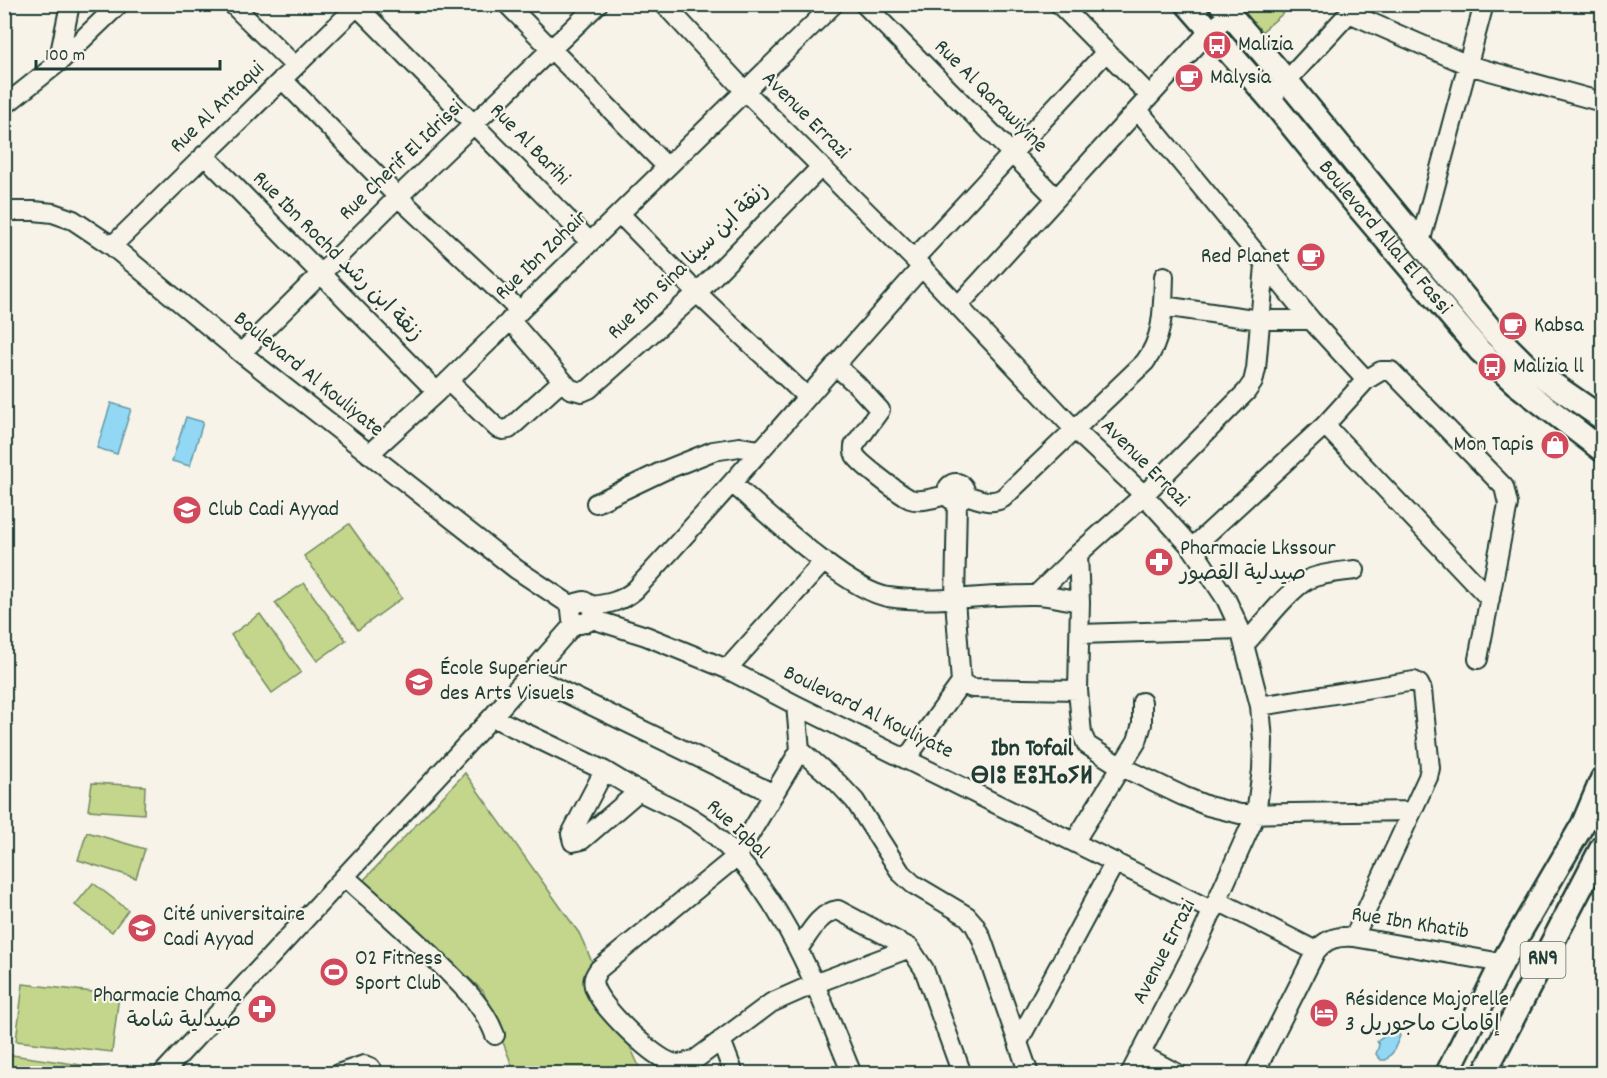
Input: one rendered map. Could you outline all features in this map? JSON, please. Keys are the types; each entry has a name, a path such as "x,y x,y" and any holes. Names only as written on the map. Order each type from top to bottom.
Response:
{"main road":[{"name":"Boulevard Allal El Fassi","path":"1187,4 1270,99 1480,351 1515,382 1602,450"},
{"name":"Boulevard Allal El Fassi","path":"1225,9 1287,81 1492,332 1520,359 1599,415"},
{"name":"RN9","path":"1447,1074 1503,963 1583,824 1602,779"},
{"name":"RN9","path":"1484,1074 1602,847"}],"street":[{"path":"58,63 70,4"},
{"path":"4,106 58,63 119,4"},
{"path":"232,4 288,73 398,197 515,316 562,381"},
{"path":"507,4 666,166"},
{"name":"Rue Cherif El Idrissi","path":"241,353 398,197 598,4"},
{"name":"Avenue Errazi","path":"664,4 745,91 918,263 1074,429 1144,495 1192,548 1226,599 1243,636 1260,706 1263,740 1262,770 1256,814 1216,906 1130,1074"},
{"name":"Rue Ibn Zohair","path":"369,454 443,386 834,4"},
{"name":"Rue Al Qarawiyine","path":"864,4 1056,198"},
{"path":"1059,4 1106,52 1265,265 1366,380"},
{"path":"1420,243 1484,4"},
{"name":"Rue Al Antaqui","path":"112,246 358,5"},
{"name":"Rue Al Barihi","path":"358,5 590,242"},
{"path":"958,306 1212,31 1225,9"},
{"path":"1270,99 1351,9 1468,64 1602,102"},
{"path":"162,1074 492,717 583,613 615,603 628,596 733,484 759,450 835,365 1011,154 1106,52"},
{"name":"Rue Ibn Rochd زنقة ابن رشد","path":"204,155 321,274 443,386 497,428 509,429 562,381"},
{"name":"Rue Ibn Sina زنقة ابن سينا","path":"562,381 575,392 589,389 698,294 821,168"},
{"name":"Boulevard Al Kouliyate","path":"4,212 53,213 74,220 112,246 241,353 516,569 583,613 727,669 1115,862 1216,906"},
{"path":"620,214 698,294 807,397"},
{"path":"1036,595 1144,495 1249,387 1256,369 1265,265"},
{"path":"835,365 880,410 854,446 853,452 866,466 911,499 956,497 996,502 1003,498 1145,362 1155,348 1163,306 1164,276"},
{"path":"1163,306 1260,320 1311,320"},
{"path":"1192,548 1325,425 1366,380 1381,371 1391,371 1504,487 1508,504 1479,659"},
{"path":"1325,425 1490,598"},
{"path":"596,503 663,471 713,451 739,447 759,450"},
{"path":"733,484 824,561 861,586 887,597 955,599 1036,595 1080,602"},
{"path":"906,759 961,683 955,599 956,497"},
{"path":"1078,554 1080,602 1078,690 1084,740 1087,745 1120,766 1208,806 1240,814 1412,812"},
{"path":"727,669 824,561"},
{"path":"1080,634 1243,636 1309,579 1355,570"},
{"path":"529,675 774,794"},
{"path":"1260,706 1414,681 1422,690 1430,768 1428,777 1354,937"},
{"path":"961,683 972,688 1078,690"},
{"path":"1075,841 1141,732 1142,702"},
{"path":"796,705 800,750 736,857 607,962 594,977 599,999 648,1048 671,1063 684,1064 696,1059 771,1003 814,984 910,948"},
{"name":"Rue Iqbal","path":"492,717 604,771 694,819 711,832 747,868 783,919 799,948 852,1074"},
{"path":"800,750 831,776 855,801 901,873 913,884 968,916 974,924 981,937 1029,1074"},
{"path":"604,771 571,834 573,842 582,840 639,791"},
{"path":"1018,1042 1115,862"},
{"path":"345,877 466,989 483,1011 495,1035"},
{"path":"1216,906 1316,951 1254,1074"},
{"path":"799,948 827,913 838,910 910,948 924,969 962,1074"},
{"name":"Rue Ibn Khatib","path":"1316,951 1326,940 1343,936 1503,963"},
{"path":"721,1040 734,1074"},
{"path":"1140,1054 1178,1074"},
{"path":"338,1074 363,1065 370,1067 375,1074"}],"green space":[{"path":"1231,5 1293,5 1259,34"},
{"path":"349,524 402,598 358,630 304,556"},
{"path":"304,583 346,640 317,661 275,603"},
{"path":"260,614 301,672 272,693 231,635"},
{"path":"465,773 579,933 642,1073 515,1073 483,991 363,881"},
{"path":"92,783 145,786 144,814 88,810"},
{"path":"87,832 145,849 136,878 78,860"},
{"path":"93,883 128,910 112,932 75,905"},
{"path":"23,984 119,995 112,1052 16,1041"},
{"path":"5,1054 136,1073 5,1073"}],"water":[{"path":"111,403 131,409 117,454 97,448"},
{"path":"186,417 203,422 190,466 172,461"},
{"path":"1391,1030 1398,1032 1400,1036 1393,1052 1386,1060 1381,1060 1376,1054 1379,1045 1377,1041"}],"place":[{"name":"Malizia","path":"1217,45"},
{"name":"Malysia","path":"1189,78"},
{"name":"Red Planet","path":"1311,257"},
{"name":"Kabsa","path":"1513,326"},
{"name":"Malizia ll","path":"1492,367"},
{"name":"Mon Tapis","path":"1555,445"},
{"name":"Club Cadi Ayyad","path":"187,510"},
{"name":"Pharmacie Lkssour صيدلية القصور","path":"1159,562"},
{"name":"École Superieur des Arts Visuels","path":"419,682"},
{"name":"Cité universitaire Cadi Ayyad","path":"142,928"},
{"name":"O2 Fitness Sport Club","path":"334,972"},
{"name":"Pharmacie Chama صيدلية شامة","path":"262,1009"},
{"name":"Résidence Majorelle إقامات ماجوريل 3","path":"1324,1013"}],"district":[{"name":"Ibn Tofail ⴱⵏⵓ ⵟⵓⴼⴰⵢⵍ","path":"1032,764"}]}
